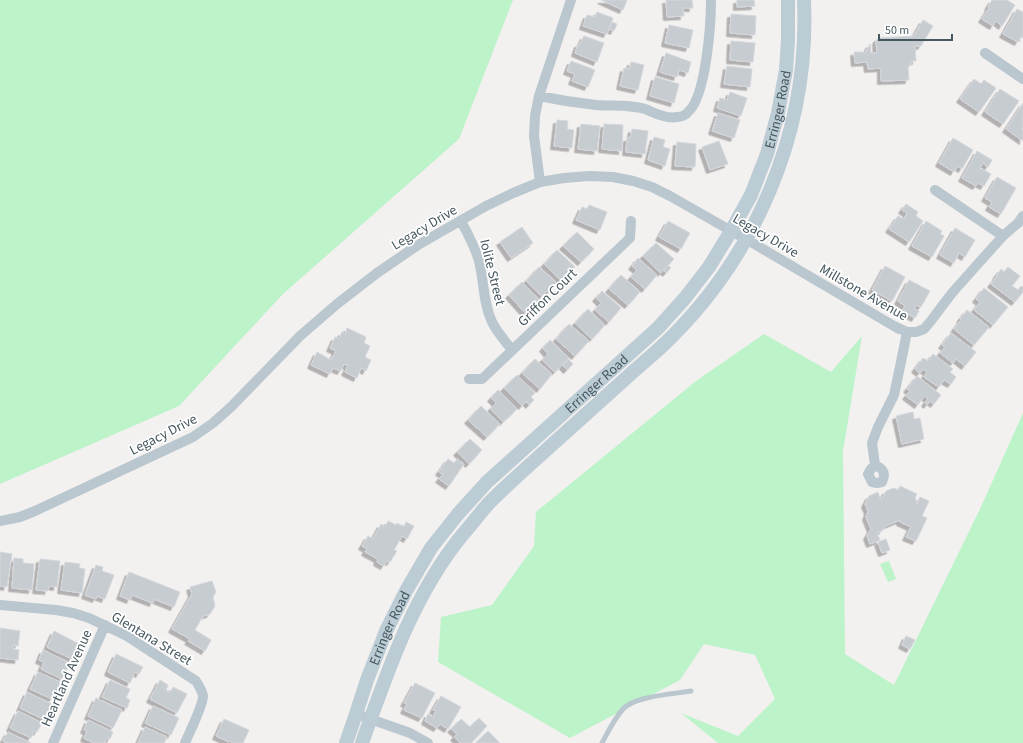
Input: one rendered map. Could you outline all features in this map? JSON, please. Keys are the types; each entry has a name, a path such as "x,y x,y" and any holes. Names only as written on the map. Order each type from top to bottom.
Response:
{"main road":[{"name":"Erringer Road","path":"346,743 367,680 386,631 406,591 431,548 458,514 487,482 658,328 685,298 709,267 731,231 751,195 767,154 778,113 786,70 788,0"},
{"name":"Erringer Road","path":"362,743 402,636 422,595 461,537 488,504 659,350 682,326 716,286 736,257 768,196 779,168 794,116 800,86 803,55 805,23 804,0"}],"street":[{"path":"540,182 534,136 535,116 539,96 571,0"},
{"path":"539,96 568,102 643,108 669,118 679,117 688,113 696,101 707,54 711,20 711,0"},
{"path":"984,53 1023,78"},
{"name":"Legacy Drive","path":"0,521 20,517 35,511 193,437 222,415 300,336 337,304 377,273 418,246 493,203 540,182 589,176 613,177 633,181 652,187 670,196 746,239"},
{"path":"935,190 1002,236"},
{"name":"Millstone Avenue","path":"746,239 903,330 916,332 924,329 952,293 1002,236 1018,223 1023,216"},
{"name":"Iolite Street","path":"461,221 470,236 479,261 486,304 492,321 512,350"},
{"name":"Griffon Court","path":"469,378 482,379 630,238 631,221"},
{"path":"875,465 872,443 894,394 901,362 903,330"},
{"name":"Glentana Street","path":"0,605 56,610 89,618 127,636 196,681 203,695 202,702 185,743"},
{"name":"Heartland Avenue","path":"52,743 105,625"},
{"path":"356,714 410,733 428,743"}],"lane":[{"path":"602,743 615,720 624,708 640,700 691,691"}],"green space":[{"path":"0,0 513,0 459,139 283,294 179,406 0,484"},
{"path":"764,334 831,372 862,336 843,451 845,654 894,685 980,509 1023,413 1023,743 718,743 681,713 738,736 775,699 755,655 704,644 680,680 570,738 438,662 441,617 492,605 534,546 536,512 696,381"},
{"path":"889,561 896,579 888,582 880,564"}],"building":[{"path":"601,0 627,0 623,10"},
{"path":"666,0 692,0 693,8 683,8 684,16 667,17"},
{"path":"737,0 754,0 755,6 737,7"},
{"path":"992,0 1007,0 1015,5 1002,26 996,21 993,26 982,19"},
{"path":"1017,9 1023,12 1023,38 1021,37 1018,42 1003,34"},
{"path":"597,12 613,18 607,34 583,26 587,15 595,17"},
{"path":"731,14 756,16 755,35 730,33"},
{"path":"923,20 933,26 921,46 915,46 916,61 912,61 908,68 909,80 881,81 881,68 868,69 867,62 855,63 854,52 865,53 870,44 871,53 877,53 876,41 878,38 914,36"},
{"path":"612,22 617,24 614,31 609,29"},
{"path":"669,25 693,30 689,48 665,43"},
{"path":"584,36 604,43 597,62 575,53 578,44 580,44"},
{"path":"731,41 755,43 753,62 730,60"},
{"path":"666,53 691,62 688,73 679,70 677,77 660,72"},
{"path":"571,61 595,70 588,87 572,81 575,74 567,71"},
{"path":"631,62 644,65 638,90 620,86 624,68 629,69"},
{"path":"727,66 752,69 750,87 724,84"},
{"path":"655,77 679,84 674,103 650,96"},
{"path":"974,79 981,84 984,80 996,88 979,112 960,99"},
{"path":"1000,89 1019,101 1003,124 985,112"},
{"path":"730,92 747,98 741,116 717,108 720,98 727,100"},
{"path":"1023,103 1022,129 1023,141 1006,129"},
{"path":"718,113 740,120 734,138 712,131"},
{"path":"557,120 568,121 567,129 574,130 572,148 554,146"},
{"path":"581,124 600,126 597,151 578,149"},
{"path":"604,124 623,125 622,151 602,149"},
{"path":"632,129 648,131 645,154 626,152 627,138 630,138"},
{"path":"654,137 665,140 663,147 670,149 665,166 648,160"},
{"path":"953,138 973,150 962,169 957,166 954,172 939,163"},
{"path":"719,141 728,164 710,170 702,147"},
{"path":"677,142 696,144 695,167 675,166"},
{"path":"977,151 992,160 988,167 983,163 980,168 991,174 984,186 978,183 976,186 962,178"},
{"path":"997,177 1016,188 1001,214 989,207 992,202 985,198"},
{"path":"906,204 918,212 916,216 923,221 909,242 889,229 898,216 904,219 907,213 902,210"},
{"path":"589,205 607,212 600,230 576,220 582,207 587,209"},
{"path":"668,221 690,233 681,249 659,237"},
{"path":"926,221 942,231 940,234 944,236 932,257 912,246"},
{"path":"522,227 533,243 511,258 500,242"},
{"path":"955,228 975,240 965,257 959,253 954,263 940,255"},
{"path":"577,232 594,249 581,262 563,246"},
{"path":"656,243 674,259 661,273 643,256"},
{"path":"557,250 575,267 562,281 544,264"},
{"path":"638,258 657,275 645,289 631,277 637,270 632,266"},
{"path":"668,265 671,268 666,273 663,270"},
{"path":"885,266 905,277 892,301 872,290"},
{"path":"539,267 557,283 549,292 547,291 542,296 526,281"},
{"path":"1008,267 1020,276 1012,286 1018,290 1021,286 1023,287 1023,292 1015,302 991,284 1001,269 1004,272"},
{"path":"621,275 640,292 628,305 609,289"},
{"path":"909,280 930,291 921,307 916,305 914,309 919,311 915,318 902,311 905,306 898,301"},
{"path":"522,282 540,301 526,314 509,295"},
{"path":"984,288 1008,307 993,325 974,310 980,302 976,299"},
{"path":"602,291 621,308 609,322 595,310 601,303 596,298"},
{"path":"588,309 605,325 592,339 575,323"},
{"path":"967,310 989,327 974,345 954,329"},
{"path":"569,324 589,341 575,356 556,339"},
{"path":"347,328 366,337 364,343 370,346 365,357 371,360 366,371 361,368 357,378 345,372 348,366 344,364 341,371 333,368 330,374 311,365 317,352 331,360 336,351 330,348 335,337 339,338 342,332 345,334"},
{"path":"951,333 976,352 965,366 956,359 953,363 940,353 945,347 942,345"},
{"path":"550,340 569,358 555,372 542,360 548,354 543,348"},
{"path":"933,354 953,369 950,372 956,377 951,384 944,380 939,387 924,377 927,372 923,369 920,373 915,369 923,358 928,361"},
{"path":"535,359 552,374 540,389 522,373"},
{"path":"568,359 573,364 567,370 563,366"},
{"path":"517,375 535,393 531,397 534,400 529,405 526,401 522,406 504,388"},
{"path":"917,376 941,395 934,404 930,401 927,405 925,403 928,399 924,396 918,405 906,396 910,391 907,389"},
{"path":"498,390 517,409 503,422 490,409 496,403 491,398"},
{"path":"481,406 500,424 487,437 468,420"},
{"path":"913,412 914,419 920,418 924,439 902,444 896,416"},
{"path":"470,439 482,450 469,464 457,452"},
{"path":"448,459 454,463 457,459 464,464 449,486 439,479 443,474 439,472"},
{"path":"900,486 917,494 915,498 917,504 920,497 929,501 922,516 927,518 916,541 906,537 911,527 900,522 900,520 885,526 882,531 877,533 880,540 870,544 867,536 871,529 866,517 868,511 865,504 869,496 878,492 880,498 882,499 886,491 894,488 898,490"},
{"path":"388,521 396,525 397,523 404,527 406,522 414,526 407,539 402,536 394,550 397,551 390,562 387,561 384,566 377,562 378,559 365,552 367,549 362,546 368,536 373,539 381,524 385,527"},
{"path":"886,539 890,550 882,553 878,542"},
{"path":"0,552 12,554 7,587 0,586"},
{"path":"14,558 23,559 23,563 34,564 32,590 12,588"},
{"path":"40,559 60,561 57,587 49,586 48,591 36,590"},
{"path":"65,562 80,564 79,568 85,569 82,593 61,590"},
{"path":"96,565 103,567 102,571 114,575 105,599 97,596 96,599 85,595"},
{"path":"129,572 180,592 174,607 154,599 153,603 132,595 130,600 120,596"},
{"path":"212,581 216,592 213,597 215,606 210,614 203,616 195,630 211,640 205,651 188,641 190,639 172,629 192,594 190,587"},
{"path":"0,628 20,631 18,646 13,645 13,649 19,650 18,660 0,658"},
{"path":"54,631 79,644 72,659 47,647"},
{"path":"906,636 915,640 910,649 902,645"},
{"path":"43,650 70,663 62,679 41,669 44,662 39,660"},
{"path":"116,654 143,667 139,674 135,672 130,683 108,672"},
{"path":"38,672 62,683 57,694 55,693 52,699 30,689"},
{"path":"110,680 130,689 126,698 130,700 127,708 102,697"},
{"path":"160,680 168,685 166,690 170,693 173,687 187,694 177,713 150,699"},
{"path":"415,683 435,693 422,718 404,710 407,704 404,703"},
{"path":"27,692 52,704 45,720 20,708"},
{"path":"441,696 461,707 448,729 440,724 437,728 425,721 428,714 433,717 436,711 433,710"},
{"path":"96,698 122,710 113,728 88,716"},
{"path":"153,706 179,718 171,735 145,723"},
{"path":"18,711 42,723 37,732 34,731 31,738 10,728"},
{"path":"479,718 487,726 471,743 460,743 454,737 457,734 451,729 461,719 470,727"},
{"path":"224,719 249,730 243,743 229,742 216,736"},
{"path":"88,720 113,732 110,739 107,738 104,743 94,743 84,738 87,731 84,730"},
{"path":"145,727 167,737 164,743 138,743"},
{"path":"488,731 500,743 476,743"},
{"path":"8,732 31,743 7,743 3,741"}]}
